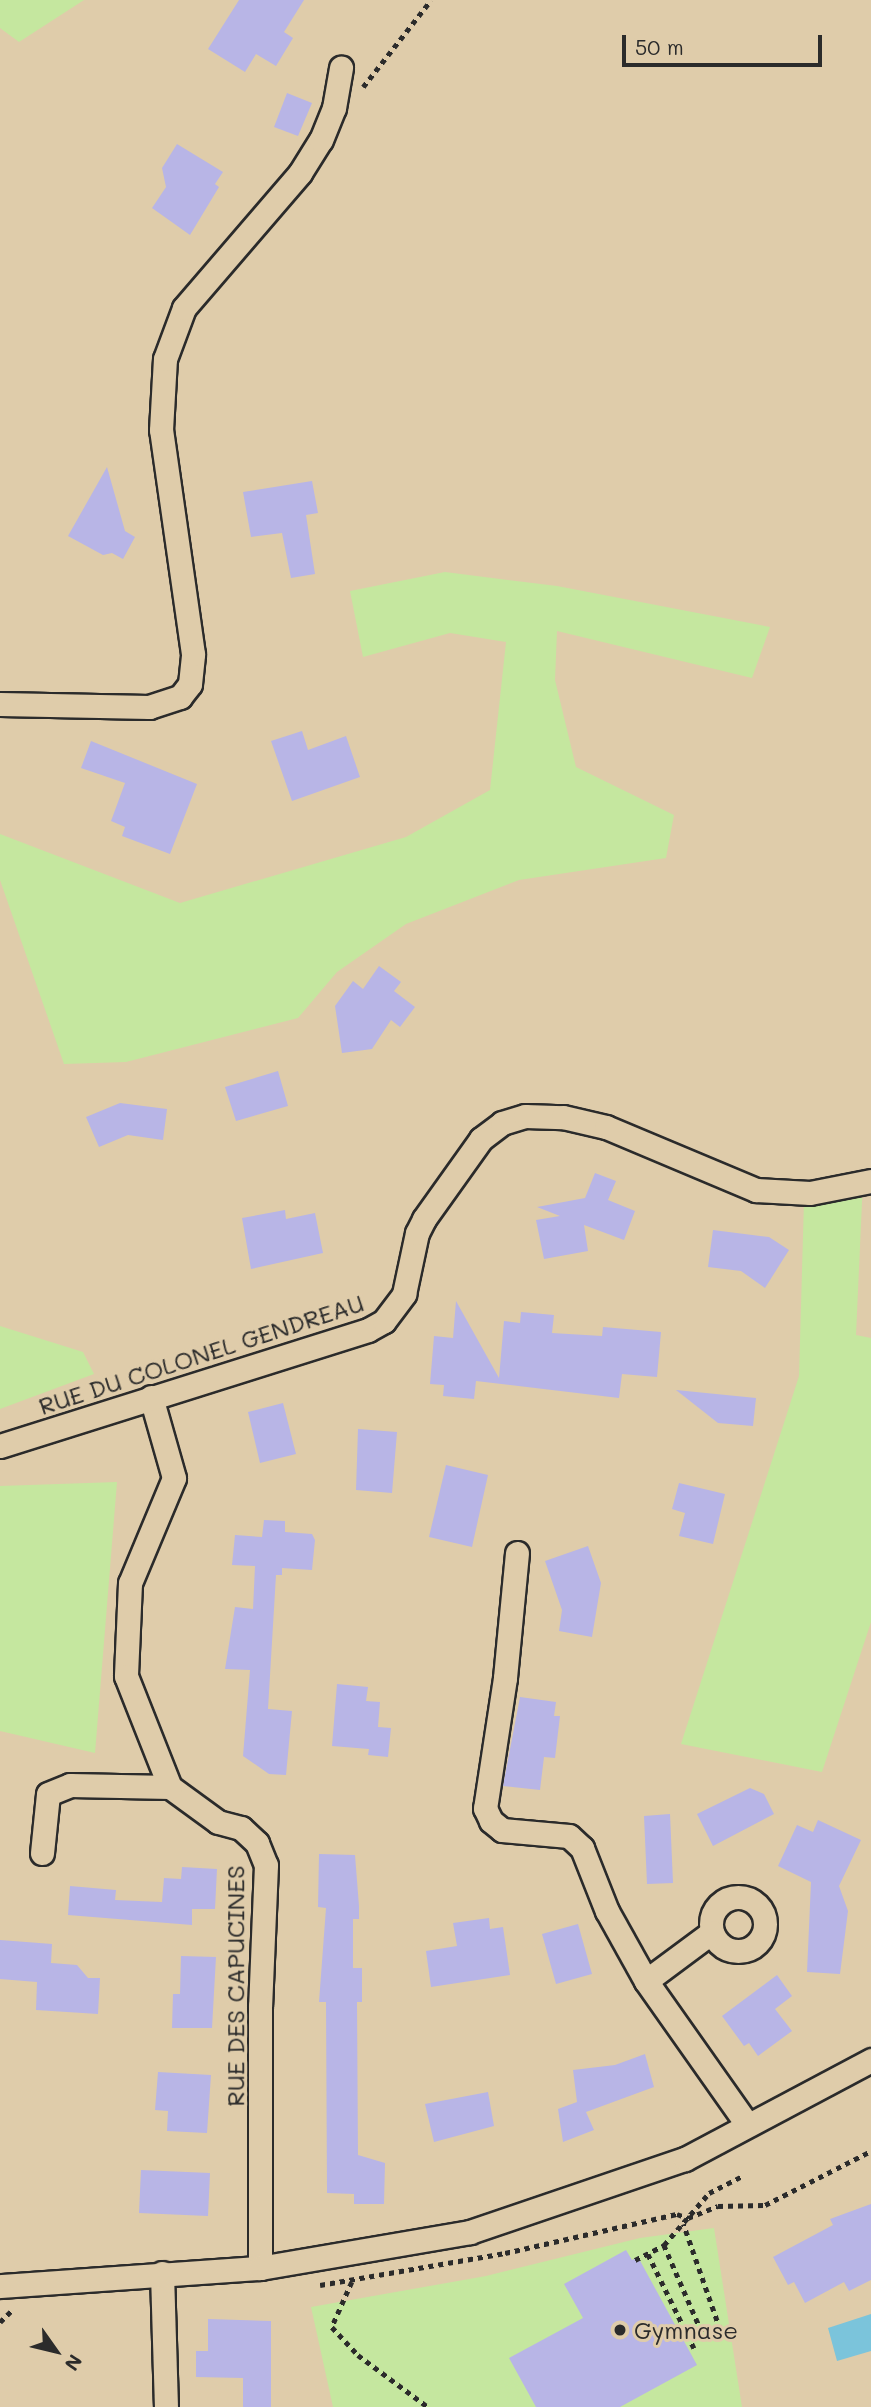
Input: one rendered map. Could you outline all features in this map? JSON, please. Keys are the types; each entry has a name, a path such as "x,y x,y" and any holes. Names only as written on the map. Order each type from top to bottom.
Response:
{"street":[{"path":"0,704 149,707 180,697 190,684 193,654 161,430 165,359 184,308 300,173 321,140 334,108 341,68"},
{"name":"RUE DU COLONEL GENDREAU","path":"0,1446 368,1331 384,1321 404,1294 417,1233 457,1171 481,1139 502,1123 526,1115 606,1127 756,1191 810,1193 871,1181"},
{"path":"42,1853 48,1794 71,1785 170,1787 127,1676 130,1583 174,1478 151,1397"},
{"path":"517,1553 485,1808 491,1821 502,1830 569,1836 582,1848 607,1911 646,1981 747,2124"},
{"name":"RUE DES CAPUCINES","path":"170,1787 218,1822 241,1829 257,1843 266,1865 260,2006 260,2268"},
{"path":"646,1981 712,1932"},
{"path":"0,2286 260,2268 344,2256 470,2232 596,2192 685,2159 871,2060"},
{"path":"162,2273 166,2407"}],"path":[{"path":"355,97 431,0"},
{"path":"635,2260 664,2245 709,2193 741,2177"},
{"path":"664,2245 704,2337 720,2330 683,2224"},
{"path":"648,2254 694,2348"},
{"path":"344,2256 352,2283 332,2327 358,2355 428,2407"}],"green space":[{"path":"0,0 84,0 19,42 0,28"},
{"path":"445,572 557,586 770,627 752,678 557,631 555,680 576,767 674,815 666,858 519,880 406,924 337,972 298,1018 126,1062 64,1064 0,880 0,834 180,903 406,837 490,790 506,642 450,633 363,657 350,591"},
{"path":"863,1180 856,1335 871,1338 871,1622 822,1772 681,1744 799,1376 804,1200"},
{"path":"0,1326 83,1352 94,1374 0,1409"},
{"path":"117,1482 95,1753 0,1731 0,1486"},
{"path":"714,2228 742,2407 333,2407 311,2307 486,2276 640,2238"}],"water":[{"path":"871,2314 871,2351 837,2361 828,2328"}],"building":[{"path":"239,0 304,0 284,32 293,38 276,66 256,54 245,72 208,49"},
{"path":"287,93 312,103 298,136 274,127"},
{"path":"177,144 223,172 215,184 219,187 190,235 152,208 166,187 162,168"},
{"path":"107,467 125,531 135,537 123,559 112,553 103,555 68,536"},
{"path":"312,481 318,513 306,515 315,574 291,578 282,533 251,537 243,492"},
{"path":"302,731 308,750 346,736 360,777 292,801 271,741"},
{"path":"91,741 197,784 170,854 122,836 125,827 111,821 125,783 81,768"},
{"path":"379,966 401,982 394,991 415,1007 400,1027 391,1020 372,1049 342,1053 335,1006 353,981 363,989"},
{"path":"278,1071 288,1106 236,1121 225,1087"},
{"path":"120,1103 167,1109 163,1140 128,1135 99,1147 86,1117"},
{"path":"595,1173 616,1181 608,1200 635,1211 624,1240 584,1225 588,1251 544,1259 536,1220 560,1216 537,1207 585,1198"},
{"path":"285,1210 286,1219 315,1213 323,1253 251,1269 242,1218"},
{"path":"713,1230 769,1237 789,1250 765,1288 741,1271 708,1267"},
{"path":"456,1301 499,1378 504,1321 520,1323 521,1312 554,1315 552,1333 602,1336 603,1327 661,1332 657,1377 622,1374 619,1398 476,1381 474,1399 443,1396 444,1385 430,1384 434,1336 453,1338"},
{"path":"676,1390 756,1398 753,1426 718,1423"},
{"path":"283,1403 296,1454 260,1463 248,1412"},
{"path":"358,1429 397,1432 392,1493 356,1490"},
{"path":"446,1465 488,1475 472,1547 429,1537"},
{"path":"679,1483 725,1494 713,1544 679,1536 685,1513 672,1509"},
{"path":"264,1520 285,1521 285,1532 312,1534 315,1540 312,1570 282,1568 282,1575 276,1575 268,1709 292,1711 286,1775 269,1774 243,1756 250,1670 225,1669 235,1607 253,1609 255,1566 232,1565 235,1535 262,1537"},
{"path":"588,1546 601,1583 592,1637 559,1631 562,1610 545,1561"},
{"path":"337,1684 368,1687 366,1701 380,1702 378,1727 391,1728 388,1757 368,1755 369,1749 332,1746"},
{"path":"520,1697 556,1702 554,1716 560,1716 555,1758 544,1757 540,1790 503,1786"},
{"path":"750,1788 764,1794 774,1814 713,1846 697,1814"},
{"path":"670,1814 673,1883 647,1884 644,1816"},
{"path":"818,1820 861,1840 839,1886 848,1911 840,1974 807,1972 811,1882 778,1866 797,1825 813,1832"},
{"path":"319,1854 355,1855 359,1919 353,1919 353,1968 362,1968 362,2002 357,2002 358,2155 385,2163 384,2204 354,2204 354,2194 327,2193 326,2002 319,2002 326,1908 318,1907"},
{"path":"182,1867 217,1869 215,1909 192,1909 192,1925 68,1915 70,1886 116,1890 115,1900 162,1902 164,1878 181,1879"},
{"path":"489,1918 490,1929 503,1927 510,1975 431,1987 426,1951 457,1946 453,1923"},
{"path":"578,1924 592,1974 556,1984 542,1934"},
{"path":"0,1940 52,1944 51,1963 77,1965 88,1978 100,1978 98,2014 36,2010 37,1982 0,1979"},
{"path":"181,1956 216,1957 212,2028 172,2028 173,1994 180,1994"},
{"path":"777,1975 792,1996 775,2009 792,2031 758,2056 749,2043 744,2046 722,2016"},
{"path":"645,2054 654,2087 586,2112 594,2130 563,2142 558,2109 577,2102 573,2070 615,2065"},
{"path":"158,2072 211,2075 207,2133 167,2131 168,2111 155,2110"},
{"path":"488,2092 494,2126 434,2142 425,2104"},
{"path":"141,2170 210,2173 208,2216 139,2213"},
{"path":"871,2204 871,2280 849,2291 844,2282 805,2303 794,2282 788,2285 773,2257 833,2225 830,2219"},
{"name":"Gymnase","path":"626,2250 632,2260 638,2257 697,2365 620,2407 536,2407 509,2358 583,2318 564,2284"},
{"path":"208,2319 271,2321 271,2407 243,2407 243,2378 196,2377 196,2351 208,2351"}],"place":[{"name":"Gymnase","path":"620,2330"}]}
